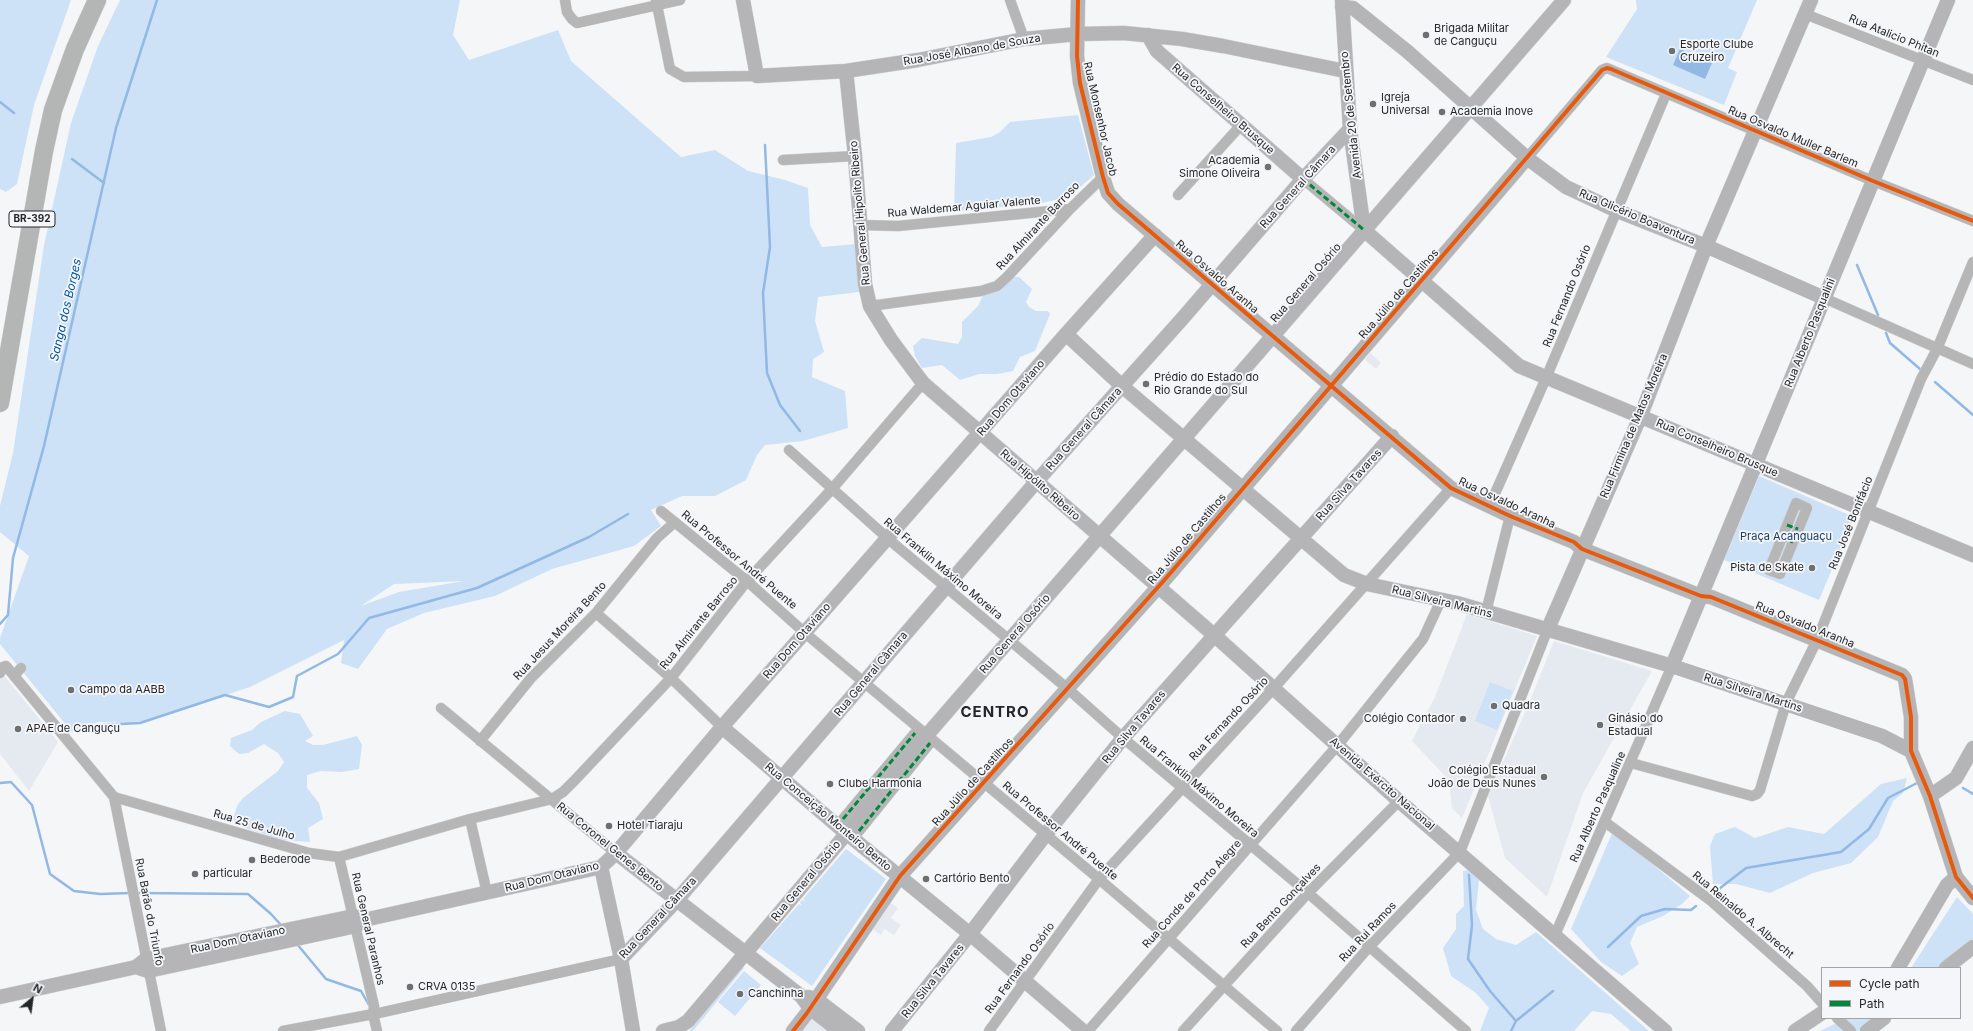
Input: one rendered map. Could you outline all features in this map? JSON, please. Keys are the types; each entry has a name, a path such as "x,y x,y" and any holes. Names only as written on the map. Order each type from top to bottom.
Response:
{"highway":[{"name":"BR-392","path":"0,403 44,151 53,110 75,49 97,0"}],"street":[{"path":"565,0 567,12 577,23 656,3 680,0"},
{"path":"743,0 757,76"},
{"path":"1010,0 1024,39"},
{"name":"Rua Monsenhor Jacob","path":"1078,0 1077,56 1080,84 1108,193"},
{"name":"Rua General Osório","path":"664,1031 679,1027 688,1021 745,953 853,832 924,737 1010,640 1564,0"},
{"name":"Rua Firmina de Matos Moreira","path":"1460,852 1580,545 1641,415 1706,246 1811,0"},
{"name":"Rua Alberto Pasqualini","path":"1672,666 1705,594 1756,464 1948,0"},
{"name":"Rua José Albano de Souza","path":"656,3 670,69 684,77 757,76 846,71 918,60 1024,39 1078,34 1124,33 1222,46 1345,71"},
{"name":"Rua Glicério Boaventura","path":"1342,4 1353,8 1396,42 1527,158 1566,187 1615,210 1706,246 1973,364"},
{"name":"Avenida 20 de Setembro","path":"1342,4 1345,71 1350,129 1364,230"},
{"name":"Rua Atalicio Phitan","path":"1806,14 1973,80"},
{"name":"Rua Conselheiro Brusque","path":"1148,35 1157,51 1303,179"},
{"name":"Rua Osvaldo Muller Barlem","path":"1607,68 1873,181 1973,221"},
{"name":"Rua Júlio de Castilhos","path":"793,1031 900,876 1158,587 1602,70 1607,68"},
{"name":"Rua General Hipolito Ribeiro","path":"846,71 855,156 865,284 870,306 891,340 923,383 980,433"},
{"name":"Rua Fernando Osório","path":"1489,507 1546,378 1615,210 1666,94"},
{"path":"1178,195 1242,124"},
{"name":"Rua General Câmara","path":"283,1031 621,959 677,900 945,586 1212,285 1303,179 1350,129"},
{"path":"783,160 855,156"},
{"name":"Rua Almirante Barroso","path":"870,306 981,291 996,286 1007,277 1070,209 1103,177"},
{"path":"1303,179 1364,230"},
{"name":"Rua Osvaldo Aranha","path":"1108,193 1118,204 1212,285 1392,436 1451,488 1510,516 1902,675 1911,717 1912,751"},
{"name":"Rua Waldemar Aguiar Valente","path":"861,225 898,226 1070,209"},
{"name":"Rua Conselheiro Brusque","path":"1364,230 1520,366 1546,378 1641,415 1973,555"},
{"name":"Rua Dom Otaviano","path":"0,997 358,921 602,867 616,853 722,727 1066,334 1155,235"},
{"name":"Rua José Bonifácio","path":"1631,763 1752,796 1757,794 1760,790 1786,703 1817,640 1921,379 1937,348 1973,262"},
{"name":"Rua Silveira Martins","path":"1066,334 1122,386 1344,575 1367,584 1442,600 1672,666 1882,736 1912,751"},
{"name":"Rua Almirante Barroso","path":"552,799 563,792 576,780 670,678 747,581 832,489 923,383"},
{"name":"Rua Hipólito Ribeiro","path":"980,433 1100,536"},
{"name":"Rua Silva Tavares","path":"892,1031 1123,738 1392,436"},
{"name":"Rua Franklin Máximo Moreira","path":"789,450 888,538 1068,688 1181,788 1308,894 1466,1031"},
{"name":"Rua Fernando Osório","path":"989,1031 1099,879 1273,689 1451,488"},
{"path":"1796,503 1807,508 1798,529 1780,574 1769,570 1796,503"},
{"name":"Rua Professor André Puente","path":"662,511 747,581 805,633 865,681 924,737 984,783 1046,834 1277,1031"},
{"path":"1486,612 1510,516"},
{"name":"Rua Jesus Moreira Bento","path":"480,741 531,678 596,613 657,538 675,522"},
{"path":"1787,525 1798,529"},
{"name":"Avenida Exército Nacional","path":"1100,536 1214,635 1337,746 1665,1031"},
{"path":"1782,538 1793,542"},
{"name":"Rua Conde de Porto Alegre","path":"1088,1031 1167,938 1337,746 1423,639 1442,600"},
{"name":"Rua Conceição Monteiro Bento","path":"596,613 670,678 722,727 782,778 853,832 900,876 1025,980 1083,1031"},
{"name":"Rua Alberto Pasqualine","path":"1555,935 1672,666"},
{"path":"14,676 21,668"},
{"path":"3,670 14,676 114,797"},
{"name":"Rua Coronel Genes Bento","path":"441,708 616,853 745,953 841,1027 858,1031"},
{"path":"843,819 924,737"},
{"path":"1930,796 1956,778 1973,748"},
{"path":"1912,751 1930,796 1956,877 1973,898"},
{"name":"Rua 25 de Julho","path":"114,797 309,853 339,857 470,819 552,799"},
{"name":"Rua Barão do Triunfo","path":"114,797 143,966 161,1031"},
{"name":"Rua Bento Gonçalves","path":"1183,1031 1308,894 1399,800"},
{"path":"470,819 487,892"},
{"name":"Rua Reinaldo A. Albrecht","path":"1605,822 1710,900 1807,986 1821,1002"},
{"name":"Rua Rui Ramos","path":"1296,1031 1370,947 1460,852"},
{"name":"Rua General Paranhos","path":"339,857 358,921 375,1011 376,1031"},
{"path":"602,867 621,959 633,1031"},
{"path":"1899,967 1948,885 1956,877"},
{"path":"1947,967 1973,947"},
{"name":"Rua General Paranhos","path":"375,1011 382,1031"},
{"path":"1795,1031 1821,1014"},
{"path":"1838,1019 1851,1031"},
{"path":"1867,1031 1883,1019"}],"shaded area":[{"path":"1370,353 1381,363 1376,369 1365,360"},
{"name":"Colégio Contador","path":"1467,614 1537,636 1462,818 1452,808 1449,780 1412,741 1435,697"},
{"name":"Colégio Estadual João de Deus Nunes","path":"1554,641 1652,671 1583,793 1547,897 1505,858 1488,796 1530,701"},
{"path":"2,673 58,742 29,791 0,754 0,677"},
{"path":"888,901 898,908 891,918 901,925 894,935 884,929 881,935 870,928"},
{"path":"811,1016 830,1031 797,1031"}],"green space":[{"path":"0,0 71,0 34,105 17,184 6,192 0,189"},
{"path":"120,0 460,0 453,35 469,60 558,30 571,61 681,157 715,150 748,171 785,180 808,188 810,225 822,247 857,244 859,292 818,297 815,321 824,352 813,359 812,377 845,391 848,428 803,441 765,445 757,455 746,480 715,496 682,496 651,510 661,526 634,546 552,569 495,596 424,613 387,629 358,669 341,663 344,640 250,687 140,723 98,722 72,732 0,644 0,638 29,556 0,532 0,506 13,453 44,245 71,123 98,46","holes":["464,581 399,592 361,606 394,584"]},
{"name":"Esporte Clube Cruzeiro","path":"1636,0 1757,0 1728,68 1737,72 1724,105 1606,57 1637,9"},
{"path":"1078,115 1094,175 1069,197 1037,204 954,211 956,143 991,137 1000,132 1010,122"},
{"path":"1010,277 1019,277 1032,289 1026,302 1029,307 1036,311 1048,311 1050,314 1035,351 1020,357 1013,371 997,374 979,374 960,380 942,365 922,368 915,356 913,346 922,338 958,344 962,337 962,322 978,306 984,293"},
{"name":"Praça Acanguaçu","path":"1759,476 1854,517 1819,600 1724,560"},
{"name":"Quadra","path":"1490,682 1513,691 1497,730 1475,721"},
{"path":"285,711 300,714 313,736 305,741 313,745 323,745 357,736 362,745 359,769 342,772 320,771 307,775 307,788 319,803 323,819 308,828 310,842 284,840 248,829 233,820 237,806 243,798 278,771 284,762 278,753 264,744 248,753 239,754 230,746 231,738 252,730 261,722"},
{"path":"1907,778 1903,793 1893,801 1878,837 1851,863 1813,873 1770,893 1736,884 1713,884 1710,846 1715,834 1735,827 1755,838 1788,827 1824,834 1881,784"},
{"path":"1613,831 1690,896 1682,904 1663,916 1637,927 1630,943 1639,964 1622,976 1601,962 1571,929"},
{"path":"846,849 886,879 812,986 760,948 799,904 802,906 800,903 802,900 806,902 803,899"},
{"path":"1469,870 1479,880 1476,910 1483,929 1496,939 1516,945 1536,932 1649,1031 1631,1031 1611,1014 1592,1011 1574,1031 1480,1031 1489,1008 1476,993 1451,976 1443,948 1456,929 1456,914 1464,906 1463,871"},
{"path":"1957,897 1973,914 1973,939 1940,967 1912,967"},
{"path":"742,966 744,968 693,1031 689,1031"},
{"name":"Canchinha","path":"744,971 761,985 735,1016 718,1002"},
{"path":"1845,1019 1878,1019 1864,1031 1820,1031"}],"water":[{"path":"1680,49 1712,63 1705,79 1673,65"}],"waterway":[{"name":"Sanga dos Borges","path":"0,624 8,615 13,558 44,446 116,128 157,0"},
{"path":"0,102 14,113"},
{"path":"765,145 770,247 763,293 767,373 780,405 800,431"},
{"path":"72,159 104,183"},
{"path":"1857,265 1878,315"},
{"path":"1886,333 1890,343 1920,369"},
{"path":"1935,382 1973,415"},
{"path":"83,731 100,725 140,723 225,695 269,707 293,697 297,676 338,654 369,618 477,588 589,537 628,514"},
{"path":"0,783 11,782 32,805 50,874 74,891 100,894 131,893"},
{"path":"1715,892 1746,868 1841,852 1869,829 1888,798 1919,782"},
{"path":"1963,788 1973,794"},
{"path":"1469,875 1472,925 1468,959 1490,991 1516,1021"},
{"path":"136,893 248,894 282,926"},
{"path":"1608,947 1641,916 1665,909 1691,910 1696,906"},
{"path":"297,944 326,979 361,991 369,1005"},
{"path":"1511,1031 1516,1021 1553,991"}],"marked path":[{"path":"1303,179 1364,230"},
{"path":"1787,525 1798,529"},
{"path":"1782,538 1793,542"},
{"path":"843,819 915,733"},
{"path":"859,831 930,743"}],"cycle path":[{"path":"1078,0 1077,56 1080,83 1108,193 1118,204 1451,488 1510,516 1574,542 1582,549 1701,596 1711,597 1902,675 1905,679 1911,717 1911,751 1930,796 1956,877 1973,898"},
{"path":"793,1031 807,1013 900,876 1167,577 1602,70 1607,68 1611,69 1873,181 1973,221"}],"place":[{"name":"Brigada Militar de Canguçu","path":"1426,35"},
{"name":"Esporte Clube Cruzeiro","path":"1672,51"},
{"name":"Igreja Universal","path":"1373,104"},
{"name":"Academia Inove","path":"1442,112"},
{"name":"Academia Simone Oliveira","path":"1268,167"},
{"name":"Prédio do Estado do Rio Grande do Sul","path":"1146,384"},
{"name":"Pista de Skate","path":"1812,568"},
{"name":"Campo da AABB","path":"71,690"},
{"name":"Quadra","path":"1494,706"},
{"name":"Colégio Contador","path":"1463,719"},
{"name":"Ginásio do Estadual","path":"1600,725"},
{"name":"APAE de Canguçu","path":"18,729"},
{"name":"Colégio Estadual João de Deus Nunes","path":"1544,777"},
{"name":"Clube Harmonia","path":"830,784"},
{"name":"Hotel Tiaraju","path":"609,826"},
{"name":"Bederode","path":"252,860"},
{"name":"particular","path":"195,874"},
{"name":"Cartório Bento","path":"926,879"},
{"name":"CRVA 0135","path":"410,987"},
{"name":"Canchinha","path":"740,994"}],"district":[{"name":"CENTRO","path":"995,712"}]}
